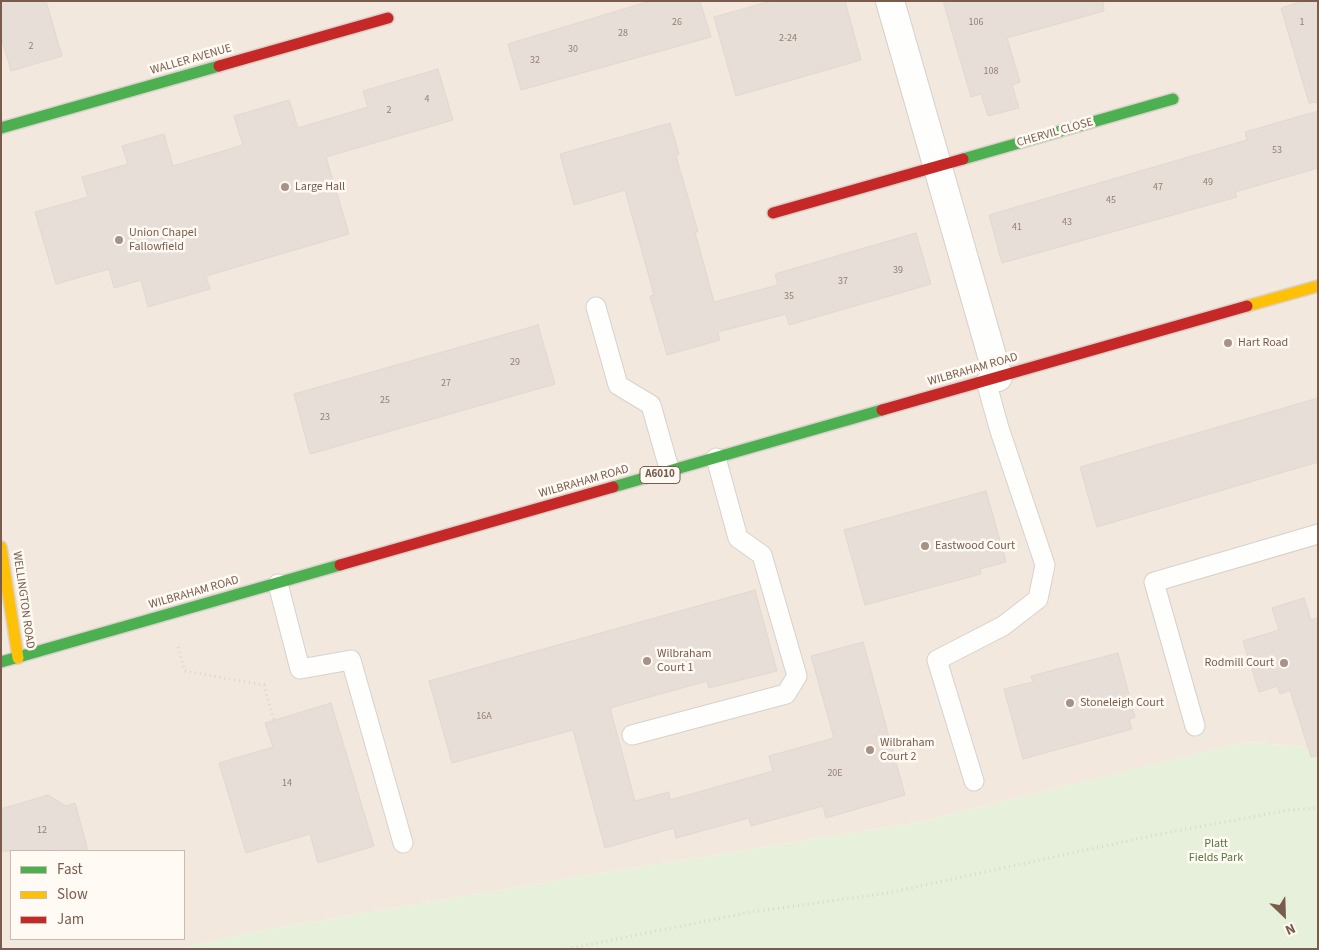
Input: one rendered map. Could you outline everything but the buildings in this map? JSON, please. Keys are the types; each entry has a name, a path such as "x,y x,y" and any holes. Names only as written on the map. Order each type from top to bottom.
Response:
{"main road":[{"name":"WALLER AVENUE","path":"1,128 388,18"},
{"name":"CHERVIL CLOSE","path":"773,213 1173,99"},
{"name":"WILBRAHAM ROAD","path":"1,662 1318,286"},
{"name":"WELLINGTON ROAD","path":"1,547 18,658"}],"street":[{"path":"890,1 938,166 992,379"}],"lane":[{"path":"596,307 618,385 651,405 670,472"},
{"path":"974,781 937,660 1003,626 1038,599 1045,565 999,428 992,379"},
{"path":"632,734 786,694 797,676 762,555 738,538 716,458"},
{"path":"1195,726 1154,582 1318,534"},
{"path":"278,584 300,669 351,660 403,843"}],"path":[{"path":"169,615 185,671 264,685 274,720"},
{"path":"567,949 750,912 888,893 1155,835 1289,810 1318,808"}],"shaded area":[{"path":"1,1 1318,1 1318,748 1245,742 920,822 253,932 180,949 1,949"}],"green space":[{"name":"Platt Fields Park","path":"1245,742 1318,748 1318,949 180,949 253,932 920,822"}],"traffic: fast":[{"path":"1,128 219,66"},
{"path":"963,159 1173,99"},
{"path":"613,487 882,410"},
{"path":"1,662 340,565"}],"traffic: slow":[{"path":"1247,306 1318,286"},
{"path":"1,547 18,658"}],"traffic: jam":[{"path":"219,66 388,18"},
{"path":"773,213 963,159"},
{"path":"882,410 1247,306"},
{"path":"340,565 613,487"}],"place":[{"name":"Large Hall","path":"285,187"},
{"name":"Union Chapel Fallowfield","path":"119,240"},
{"name":"Hart Road","path":"1228,343"},
{"name":"Eastwood Court","path":"925,546"},
{"name":"Wilbraham Court 1","path":"647,661"},
{"name":"Rodmill Court","path":"1284,663"},
{"name":"Stoneleigh Court","path":"1070,703"},
{"name":"Wilbraham Court 2","path":"870,750"}]}
